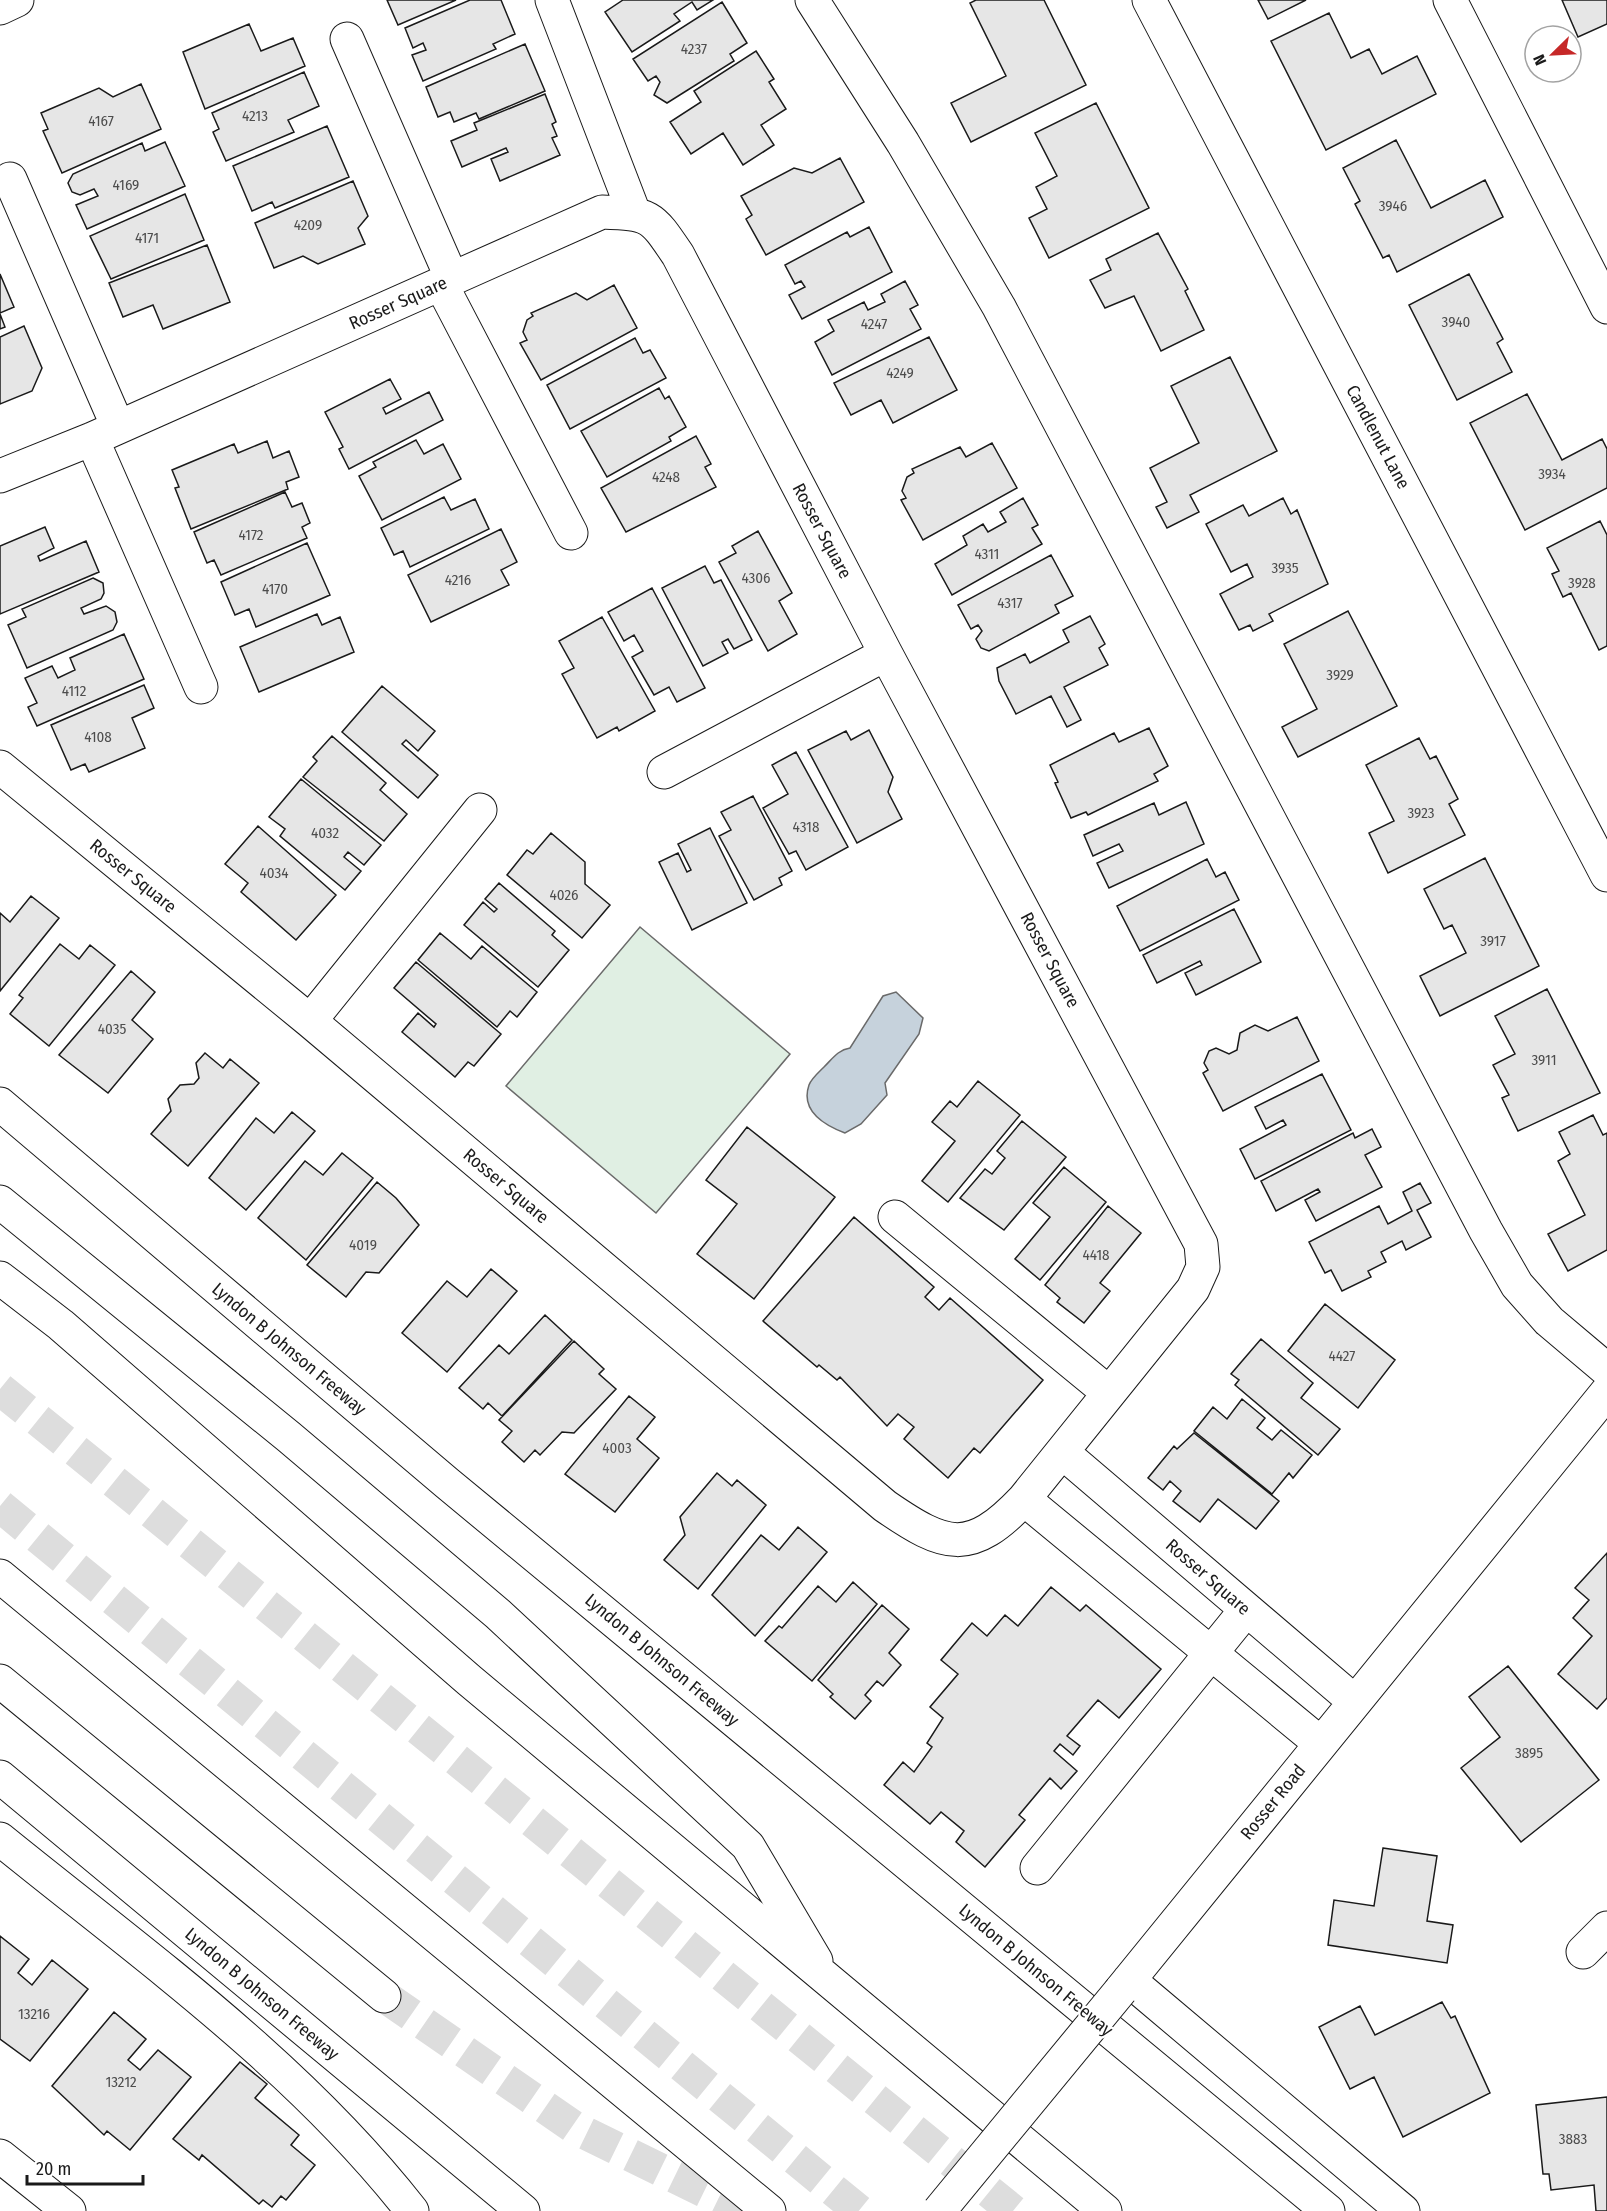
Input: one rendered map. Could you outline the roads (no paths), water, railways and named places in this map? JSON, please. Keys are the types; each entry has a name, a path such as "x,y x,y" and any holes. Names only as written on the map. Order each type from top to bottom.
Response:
{"main road":[{"path":"0,8 17,0"},
{"path":"552,0 634,213"},
{"path":"812,0 903,143 999,307 1517,1285 1549,1321 1607,1370"},
{"name":"Candlenut Lane","path":"1149,0 1607,874"},
{"path":"1450,0 1607,307"},
{"path":"347,39 447,282 571,533"},
{"path":"10,179 201,687"},
{"name":"Rosser Square","path":"0,476 105,433 602,212 634,213 656,222 678,255 886,654 1201,1244 1203,1267 1193,1289 1024,1499 1000,1524 975,1538 946,1540 918,1528 885,1506 310,1021 0,767"},
{"path":"664,772 886,654"},
{"path":"310,1021 480,810"},
{"name":"Lyndon B Johnson Freeway","path":"0,1104 447,1483 1328,2211"},
{"path":"0,1202 289,1437 498,1614 748,1846 829,1983"},
{"path":"895,1216 1109,1393"},
{"path":"0,1278 61,1325 469,1680 829,1983 1105,2211"},
{"name":"Rosser Road","path":"939,2211 1607,1392"},
{"name":"Rosser Square","path":"1062,1452 1354,1701"},
{"path":"1024,1499 1320,1743"},
{"path":"0,1576 769,2211"},
{"path":"1037,1868 1246,1610"},
{"path":"0,1681 384,1996"},
{"name":"Lyndon B Johnson Freeway","path":"0,1777 523,2211"},
{"path":"0,1839 251,2041 380,2169 412,2211"},
{"path":"1583,1952 1607,1928"},
{"path":"1125,1985 1403,2211"},
{"path":"0,2156 69,2211"}],"tunnel":[{"path":"0,1389 1013,2211"},
{"path":"0,1506 859,2211"},
{"path":"384,1996 575,2128 745,2211"}]}
